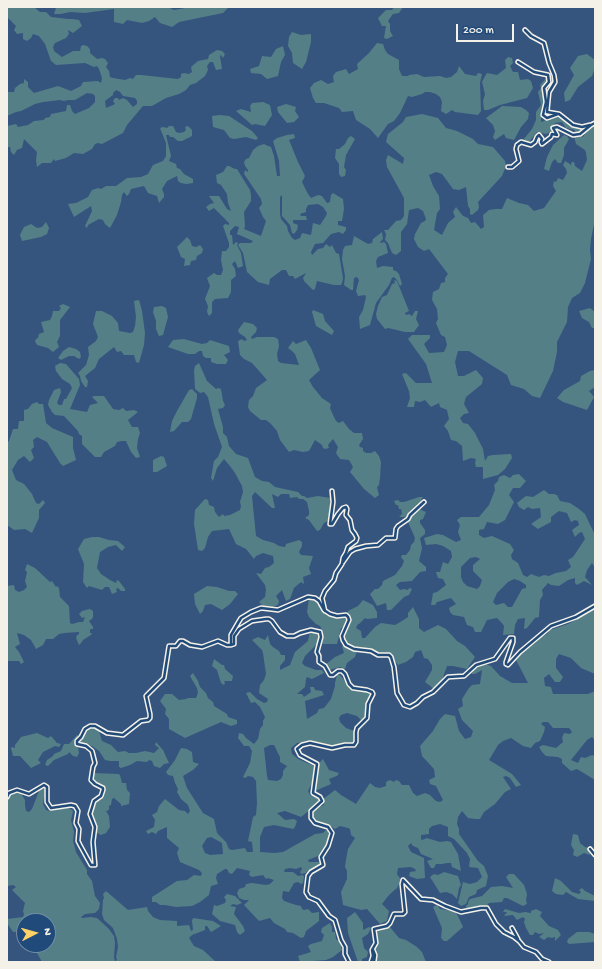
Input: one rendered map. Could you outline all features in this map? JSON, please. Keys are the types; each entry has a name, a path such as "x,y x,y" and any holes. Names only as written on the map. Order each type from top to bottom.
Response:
{"street":[{"path":"525,30 531,36 542,42 545,46 546,54 555,79 549,92 547,112 559,114 573,125 582,127 595,123"},
{"path":"518,62 534,72 548,75 549,82 544,88 546,102 542,115 547,118 559,114"},
{"path":"508,166 512,167 519,161 516,149 517,145 521,142 531,145 536,142 539,135 542,139 540,142 542,144 551,137 552,134 557,135 553,128 557,127 573,135 582,134 590,125"},
{"path":"332,491 333,502 330,524 332,524 343,508 346,507 346,515 351,523 352,530 357,537 356,541 348,547 342,564"},
{"path":"326,612 322,598 325,591 334,580 336,572 350,552 366,546 378,546 386,538 395,538 398,526 408,519 410,515 424,502"},
{"path":"231,645 231,635 241,618 251,612 261,608 278,610 308,597 317,599 326,612 333,616 344,615 348,617 349,620 342,636 346,645 354,648 371,650 378,655 389,655 391,657 397,693 404,705 410,707 423,697 433,692 448,677 464,676 476,665 495,659 510,638 513,638 513,642 506,662 508,665 520,652 551,626 576,617 595,606"},
{"path":"231,645 234,644 234,636 237,631 255,620 271,620 280,632 287,636 294,636 311,630 319,631 321,633 317,652 319,662 325,666 330,675 333,675 338,671 342,671 353,688 371,691 373,694 368,704 367,718 357,728 356,742 354,745 345,745 332,748 307,744 300,746 297,749 300,755 317,764 312,790 314,794 320,797 322,801 311,812 310,818 314,823 328,827 332,833 328,846 321,858 323,865 309,873 306,892 309,897 318,901 329,916 335,920 345,947 345,954 349,962"},
{"path":"7,797 9,794 17,790 29,794 44,785 47,787 47,802 51,808 71,805 75,806 78,811 76,823 78,829 78,841 91,865 95,865 93,842 95,827 90,814 94,802 101,796 103,788 91,781 95,763 92,751 77,744 77,741 85,729 90,726 95,726 110,734 123,735 139,722 150,718 145,697 164,678 169,646 176,646 182,641 190,646 202,648 218,641 231,645"},
{"path":"590,850 595,854"},
{"path":"370,962 373,956 372,950 376,943 374,929 387,926 396,913 404,913 403,880 421,899 434,900 461,912 485,907 487,908 496,924 502,930 519,941"},
{"path":"512,928 524,948 536,952 542,959 549,962"},
{"path":"372,950 375,955 374,962"}],"green space":[{"path":"7,7 34,7 40,12 46,12 51,17 79,20 82,26 73,33 68,30 69,34 66,38 55,43 53,47 54,51 62,57 73,51 80,51 81,46 83,45 87,46 90,49 90,53 97,59 105,59 108,63 106,67 109,71 110,77 113,78 125,80 130,78 133,79 136,75 141,75 178,79 181,77 181,74 189,74 192,72 191,67 198,61 208,59 209,55 217,50 222,51 225,54 223,58 221,55 220,56 222,69 216,70 213,62 210,62 207,66 208,70 205,76 196,83 190,85 186,90 166,98 152,106 143,106 127,125 123,133 102,144 95,144 92,149 83,154 74,153 66,158 55,161 54,159 51,163 42,163 37,167 37,152 24,139 22,148 17,150 14,155 11,152 10,147 7,147 7,126 16,124 18,127 28,125 34,121 44,120 45,118 50,117 51,114 66,111 67,105 70,105 75,114 89,108 95,102 95,96 87,93 75,100 43,102 7,116 7,92 14,92 15,88 24,83 24,79 28,82 28,87 34,93 58,86 71,91 81,86 83,82 98,81 101,83 102,78 97,66 94,67 85,63 56,65 51,61 45,44 39,36 33,34 27,41 23,39 23,33 17,34 14,30 16,26 7,17","holes":["116,90 123,96 135,98 137,104 133,107 127,100 123,98 119,100 118,98 115,98 113,101 115,104 106,108 105,101 113,95"]},
{"path":"168,7 174,10 191,7 229,7 223,13 179,22 172,27 160,23 155,17 142,23 127,20 123,24 114,22 114,9 85,13 70,12 54,14 56,8"},
{"path":"394,7 403,7 399,13 393,14 388,21 390,24 390,31 393,36 387,39 384,38 386,26 382,26 378,18 386,10 392,10"},
{"path":"292,32 301,35 311,34 311,42 306,62 302,69 293,63 292,53 288,46 289,37"},
{"path":"377,43 383,44 388,54 399,60 399,69 402,76 417,74 424,77 440,76 446,78 451,77 457,72 459,66 465,74 476,76 478,73 482,74 480,83 481,111 478,115 455,112 452,110 446,114 441,111 442,102 440,97 436,94 425,92 412,97 408,96 400,113 394,121 388,124 378,138 370,129 356,120 353,111 342,112 339,108 324,103 316,103 310,88 314,83 321,80 328,84 334,82 333,76 336,72 346,69 349,74 358,69 357,64"},
{"path":"283,46 285,55 281,62 278,76 267,79 261,74 251,73 250,69 259,66 262,56 271,57 276,49"},
{"path":"587,54 595,60 595,68 592,76 578,87 570,100 565,102 564,93 574,75 570,68 578,56"},
{"path":"508,57 512,58 513,63 510,66 513,72 518,72 520,80 528,79 531,81 533,88 527,98 484,110 483,101 485,94 482,82 487,73 497,75 506,68 505,60"},
{"path":"548,76 548,82 543,86 545,102 541,114 541,122 559,115 569,123 582,128 580,133 574,134 575,130 566,128 562,122 555,123 554,127 551,129 553,131 546,134 537,132 529,142 523,140 532,129 536,120 536,112 541,105 538,92 541,88 540,85"},
{"path":"263,102 270,105 272,115 265,126 255,124 252,125 236,111 241,109 251,112 250,106 252,103"},
{"path":"286,104 296,107 295,111 299,117 294,122 287,123 278,112 277,107"},
{"path":"502,106 521,107 529,113 528,119 521,127 514,140 506,138 504,134 495,140 493,137 495,131 493,125 486,118"},
{"path":"422,114 438,118 446,128 457,131 473,139 478,144 493,147 505,161 506,166 502,176 478,202 478,210 472,215 470,214 470,209 468,206 466,187 459,190 453,189 442,174 436,172 429,175 439,196 440,209 437,213 434,230 442,235 448,223 455,217 453,212 456,207 463,216 468,218 471,223 475,222 481,229 484,227 483,215 489,210 502,209 507,198 528,205 534,211 544,208 556,191 553,186 554,181 556,182 558,178 563,180 567,173 563,165 565,161 570,164 570,166 572,162 574,162 575,166 582,171 587,160 586,153 585,150 576,144 574,136 583,137 587,130 595,124 595,219 591,239 591,259 585,283 580,293 572,298 568,307 567,322 557,342 557,352 553,371 540,398 532,396 524,389 511,385 507,375 469,351 458,351 455,362 458,376 464,376 476,370 483,378 482,384 466,397 464,404 469,413 464,414 460,418 463,423 468,424 475,433 483,449 485,461 488,456 493,455 511,454 512,458 505,469 498,475 483,479 483,467 476,467 476,459 471,458 463,461 462,446 456,441 451,440 448,431 444,426 449,419 447,410 440,407 439,403 431,407 425,400 420,402 415,401 414,407 407,407 410,398 409,391 402,374 406,373 416,383 432,383 426,364 408,339 412,335 430,335 430,338 424,344 429,353 444,352 447,345 445,337 441,335 436,323 438,319 437,309 432,300 433,292 439,289 441,283 445,282 445,278 448,274 429,249 424,251 418,247 414,239 421,223 426,219 423,211 418,208 409,210 407,224 401,232 401,251 396,255 392,253 388,243 385,240 386,234 384,230 388,230 396,221 401,220 404,216 404,198 387,167 386,160 388,155 403,164 404,158 386,142 388,134 403,122 406,117"},
{"path":"212,116 229,116 252,131 258,138 256,140 246,137 234,139 230,138 224,130 213,127"},
{"path":"169,126 173,126 176,132 179,133 184,132 186,130 185,127 188,126 192,130 192,136 182,141 178,141 169,135 166,135 171,156 169,161 176,164 177,168 193,179 193,183 181,183 178,181 177,176 167,181 162,189 164,197 159,203 157,196 148,193 144,186 131,189 127,196 124,192 117,215 110,228 103,220 99,219 88,225 87,228 85,226 92,211 91,206 74,217 68,204 76,203 88,197 92,190 98,188 101,189 106,186 116,186 127,178 141,177 148,174 153,165 163,161 166,156 166,143 160,128 167,128"},
{"path":"294,134 295,138 289,140 305,176 302,182 311,198 318,195 322,196 327,203 330,202 331,195 333,193 343,199 344,209 342,221 338,221 338,225 346,227 346,230 343,234 339,232 331,234 323,243 315,244 311,252 312,255 318,249 323,248 326,244 330,247 332,245 336,253 339,254 343,278 342,283 341,285 334,285 317,281 315,289 313,290 304,281 303,278 306,273 295,279 293,276 289,276 286,270 282,270 270,279 269,285 258,282 247,272 243,253 238,245 240,243 251,243 253,241 237,234 239,227 235,226 230,231 230,235 232,235 233,245 236,242 238,243 237,245 241,253 243,266 238,268 235,261 232,264 235,269 236,276 231,280 231,292 228,298 215,299 212,302 212,313 209,316 207,312 208,306 205,299 210,286 207,278 214,273 221,275 223,270 221,260 222,251 226,251 229,247 229,243 223,226 225,224 229,225 229,223 214,208 209,211 206,207 214,203 209,196 219,196 227,209 231,211 227,194 221,185 217,183 216,175 223,172 227,166 237,169 250,190 251,195 251,201 244,212 244,229 261,236 266,221 259,208 262,204 261,199 244,174 245,170 248,172 248,170 244,162 249,158 253,150 264,144 271,147 277,176 280,176 279,161 273,141 287,135","holes":["282,195 282,216 290,225 292,233 294,234 298,225 293,223 293,220 307,220 306,216 301,216 300,214 306,212 308,205 318,204 323,207 327,213 320,225 313,223 311,235 302,233 300,238 295,240 292,238 287,226 281,219 280,197"]},
{"path":"564,135 569,139 564,148 564,155 561,163 558,163 555,159 552,162 549,171 544,169 547,157 553,145"},
{"path":"351,136 355,139 346,155 344,167 346,170 345,176 341,177 339,174 339,164 335,158 336,149 339,149 345,144"},
{"path":"46,222 49,228 47,234 41,237 22,241 20,235 24,227 31,224 37,228 42,227"},
{"path":"382,232 383,239 380,242 384,242 386,244 388,253 378,257 376,261 377,268 383,266 393,267 393,270 399,274 402,284 400,286 394,277 392,278 389,285 376,303 370,325 360,329 359,317 363,310 366,297 365,295 358,296 356,291 359,280 357,277 354,278 353,290 344,285 345,276 342,259 343,250 345,246 352,245 354,236 368,244 372,243 373,239"},
{"path":"187,237 192,246 196,247 200,245 203,249 202,253 197,256 196,260 191,261 190,265 184,266 185,259 181,257 177,247"},
{"path":"394,280 397,281 409,311 405,313 406,315 409,314 412,316 415,311 418,311 416,319 419,325 414,332 405,332 388,328 385,329 377,319 376,314 378,306 382,297 387,295 392,284 395,283"},
{"path":"139,300 145,333 144,345 139,363 136,362 134,355 124,355 121,351 117,352 114,347 99,359 95,368 85,376 88,381 87,387 85,387 78,373 86,365 89,355 88,347 96,341 98,337 93,324 96,311 102,311 112,316 118,323 119,331 130,333 133,332 135,326 136,317 134,301"},
{"path":"63,304 70,307 60,320 60,336 57,342 59,347 53,352 48,348 37,345 35,341 39,334 44,332 41,322 50,320 53,311 59,311 61,308 59,306"},
{"path":"162,306 166,308 168,317 163,335 159,336 156,329 156,321 153,312 154,307"},
{"path":"590,308 595,312 595,328 592,328 589,322 582,318 579,311"},
{"path":"313,310 323,314 325,321 334,331 332,335 316,326 312,312"},
{"path":"244,322 253,324 257,328 256,332 251,337 252,339 257,337 274,337 278,339 279,346 277,354 278,361 281,363 299,365 295,354 288,348 293,341 296,344 306,340 320,370 309,380 313,387 322,398 331,404 330,408 336,421 339,423 343,421 354,433 362,433 363,439 359,445 363,448 363,451 366,453 371,453 375,451 379,456 381,462 380,478 379,485 377,487 379,495 375,498 364,489 350,472 353,467 349,460 340,459 336,453 338,447 333,439 328,445 329,448 323,448 322,445 315,440 309,451 303,452 294,450 289,452 280,440 277,431 271,424 266,420 261,420 250,411 248,407 249,400 253,396 256,388 267,380 252,363 240,355 238,341 242,339 244,341 247,340 239,333 238,330"},
{"path":"184,339 202,344 207,343 210,340 229,346 230,352 224,355 228,360 226,364 211,362 211,358 206,358 203,356 202,351 195,354 188,354 168,347 173,340"},
{"path":"69,347 80,352 81,357 79,359 74,356 69,356 61,360 58,358 63,351"},
{"path":"60,363 66,364 79,379 80,385 70,409 87,412 90,405 98,403 92,397 104,396 113,409 119,410 123,408 126,411 134,410 138,412 128,420 132,427 138,427 140,433 137,448 140,457 136,458 131,452 126,441 122,441 117,442 115,446 104,452 101,457 95,457 82,444 82,436 64,416 55,415 52,412 48,405 54,390 60,388 61,392 57,403 62,405 64,399 66,399 72,388 70,384 62,379 56,371 55,366"},
{"path":"199,363 207,381 216,389 221,389 225,405 223,408 218,409 223,427 223,433 227,437 229,446 236,454 248,458 255,477 262,481 269,482 275,487 298,492 307,498 318,496 330,498 330,520 324,523 320,530 317,531 309,520 305,518 309,515 309,511 307,502 303,499 299,499 297,497 290,498 289,494 281,494 278,497 272,494 275,508 272,508 255,492 252,496 256,536 263,540 285,547 286,544 299,540 302,542 299,552 301,555 313,556 309,568 311,574 303,577 304,584 301,582 294,588 290,599 286,601 282,590 276,596 279,601 278,605 272,607 263,606 259,602 265,597 266,590 265,585 256,573 261,574 265,568 274,563 273,556 263,553 256,556 254,559 246,549 236,544 229,529 212,531 208,537 205,548 202,551 198,550 194,524 195,510 205,499 208,500 209,505 214,507 215,512 219,517 223,514 224,516 230,515 240,510 240,502 243,492 242,486 235,473 224,459 217,468 213,481 211,478 214,461 218,457 222,447 214,424 208,397 204,392 200,393 195,389 194,371 195,366"},
{"path":"595,370 595,387 589,391 594,397 587,410 563,402 557,398 564,390 580,381 581,376"},
{"path":"192,389 197,394 197,398 191,419 188,422 182,422 174,431 170,432 172,421 177,411 189,390"},
{"path":"37,402 39,404 43,404 46,423 52,428 73,437 73,448 76,460 63,466 47,442 37,437 33,440 34,447 31,450 34,458 30,462 24,456 18,460 12,470 16,480 24,484 32,494 36,503 39,504 43,500 45,503 39,510 39,518 32,533 25,529 14,530 7,525 7,443 13,429 18,429 19,421 24,421 24,410 28,409 32,404"},
{"path":"161,456 164,457 167,466 157,472 153,472 153,460"},
{"path":"519,474 526,481 520,488 513,488 509,495 514,502 505,520 498,524 487,522 484,529 479,530 479,535 484,538 492,536 510,544 514,550 511,555 512,559 518,563 523,575 527,577 531,574 539,577 544,575 549,576 566,571 571,567 568,560 573,557 585,539 582,532 575,537 572,530 579,525 578,521 575,520 571,522 567,513 559,511 551,517 551,522 538,529 531,524 541,517 540,508 532,509 528,507 524,510 519,507 517,503 526,496 533,497 544,490 549,494 557,495 560,501 570,503 585,514 595,535 595,568 592,563 587,570 585,577 592,585 584,581 577,585 575,583 575,578 568,580 559,586 548,583 542,590 543,595 540,600 539,617 535,618 527,628 524,629 525,618 518,619 515,625 514,634 503,635 504,626 497,618 487,620 481,632 475,632 473,627 467,625 464,617 453,615 450,612 449,608 456,604 451,598 437,602 435,605 431,605 433,593 437,592 446,585 443,579 438,578 436,572 440,572 443,562 448,564 452,557 451,551 443,546 436,544 426,545 424,538 437,534 443,535 456,542 461,540 458,532 460,525 457,520 461,517 479,517 489,505 495,490 494,485 498,481 499,477 504,475 510,478 513,475","holes":["476,557 480,559 473,565 473,571 482,580 477,589 467,586 461,577 461,567 470,558","514,579 526,585 526,588 522,589 512,607 508,607 504,603 496,605 493,602 497,593 508,582"]},
{"path":"423,497 418,508 405,517 399,517 402,514 401,509 399,509 398,505 396,505 394,501 398,500 400,502 404,502"},
{"path":"419,509 426,512 423,519 420,520 420,523 425,530 425,534 420,538 422,548 419,561 426,567 426,571 420,572 412,581 400,582 396,585 400,590 408,590 409,588 412,589 409,595 404,597 391,610 387,610 386,603 377,606 370,594 382,585 383,581 395,575 402,566 404,561 401,557 402,555 406,555 410,550 415,538 408,522 409,517"},
{"path":"92,537 118,541 125,547 122,551 116,545 108,547 100,552 97,568 101,574 110,580 116,583 117,580 119,581 125,591 121,591 118,588 116,589 117,592 112,594 109,587 105,587 102,590 89,586 87,588 83,582 84,564 78,549 84,539"},
{"path":"27,564 35,568 59,588 60,597 69,606 70,623 83,622 85,617 82,618 79,614 82,611 90,609 93,611 93,617 89,621 93,629 90,629 90,633 92,633 91,635 83,640 79,645 76,638 79,632 64,633 59,634 53,639 46,639 43,645 36,649 31,640 24,635 17,633 20,644 15,647 24,662 21,664 19,661 7,661 7,586 14,585 15,590 19,592 27,587 25,581 27,572 25,570"},
{"path":"207,586 235,591 238,594 230,604 222,610 211,604 205,605 200,614 195,604 194,594"},
{"path":"309,598 318,601 321,610 328,616 347,617 348,620 345,627 341,628 337,644 322,644 323,635 321,628 309,617 307,612"},
{"path":"363,600 373,605 377,612 377,618 365,618 358,624 356,628 361,631 362,638 365,638 381,623 395,625 402,621 408,617 408,613 413,607 419,619 419,628 424,632 438,625 446,629 475,657 467,669 447,666 442,680 434,689 425,682 432,670 432,665 428,659 424,658 421,650 415,652 413,657 406,662 398,665 391,656 377,654 372,650 353,647 345,642 343,636 350,620 349,615 347,614 348,611 358,606"},
{"path":"595,609 595,674 581,668 571,658 559,654 556,659 556,668 563,677 560,682 555,682 549,674 544,678 545,686 551,687 553,694 588,694 595,691 595,740 592,737 587,740 571,760 578,763 581,757 585,758 592,755 595,756 595,780 577,769 571,771 562,763 562,759 558,757 546,756 539,747 543,745 556,748 563,742 562,738 564,733 570,734 572,732 569,728 553,728 548,722 543,722 541,724 545,727 540,741 535,743 531,748 523,746 511,738 503,741 498,745 489,760 512,774 521,785 516,787 510,778 506,776 503,777 511,789 505,792 495,804 484,812 480,819 468,818 462,811 458,817 457,824 459,834 478,861 484,866 488,876 486,886 477,890 476,894 469,897 466,904 461,906 458,903 463,882 470,884 477,882 482,877 478,868 469,867 470,859 467,853 454,839 448,836 448,827 440,824 432,826 429,829 429,834 421,835 421,839 427,838 440,842 451,842 458,854 461,871 452,867 451,863 436,864 434,868 431,868 427,861 433,859 421,854 418,848 413,846 411,843 408,846 411,852 424,858 425,878 417,879 409,876 410,872 416,871 411,867 398,868 397,874 401,880 397,888 382,904 389,911 387,921 380,924 367,909 361,910 343,905 341,892 347,879 347,871 345,867 346,860 348,849 355,838 351,835 350,829 348,828 340,826 335,829 327,824 317,822 316,819 311,816 312,810 324,805 322,800 335,790 356,804 370,783 375,787 380,788 386,786 386,782 390,780 394,782 396,780 399,781 402,785 409,785 413,793 417,796 425,793 430,795 436,801 440,802 443,800 436,786 430,784 429,780 435,777 434,769 422,756 420,746 445,714 455,716 459,731 465,739 471,737 473,731 462,720 458,709 463,706 462,699 469,688 472,685 480,684 482,670 475,674 472,674 471,672 475,667 485,664 491,666 500,676 512,683 528,683 516,660 521,652 534,644 550,630 568,624"},
{"path":"310,632 315,632 321,637 318,643 305,656 302,663 305,666 316,670 322,670 324,673 312,679 307,677 305,687 297,694 302,694 304,697 311,692 310,687 314,687 315,690 322,691 324,695 305,701 307,719 317,713 319,709 324,708 331,699 337,675 340,675 353,691 367,692 370,694 367,702 366,718 364,720 362,721 357,716 347,713 341,715 339,718 340,722 346,728 354,731 354,743 332,746 309,741 297,743 291,748 292,754 298,759 316,768 308,791 310,795 320,800 320,802 301,817 285,811 277,813 285,820 294,819 297,821 295,827 293,829 274,825 264,827 260,837 260,852 275,853 283,852 315,834 323,833 326,830 328,831 330,838 325,848 318,856 308,860 309,862 320,862 319,866 301,874 301,867 296,869 285,869 284,872 293,872 298,876 303,875 304,877 303,883 294,883 289,892 283,891 282,898 284,901 301,906 304,910 308,909 312,913 319,912 319,921 306,931 304,937 301,938 293,933 287,932 285,929 274,923 270,918 259,921 244,905 249,900 239,898 237,893 239,889 245,887 246,884 252,883 266,885 270,884 274,880 268,878 266,879 263,875 252,877 249,875 250,871 237,868 232,874 225,869 217,874 216,878 218,884 211,886 209,895 192,906 176,907 160,905 156,902 152,902 152,897 177,881 187,880 194,875 201,876 202,873 199,870 180,862 177,853 179,848 167,838 167,827 158,831 156,834 152,832 148,834 146,831 154,827 155,820 152,815 157,812 159,806 165,799 179,810 185,811 188,814 190,811 188,805 181,799 177,792 178,789 173,776 168,775 166,772 175,760 181,748 192,752 193,762 199,764 183,776 187,788 203,813 214,819 217,833 226,842 229,849 245,848 247,852 253,852 252,842 248,841 253,817 256,815 256,781 253,777 243,777 250,763 252,751 249,746 244,746 238,738 239,733 243,734 254,744 258,739 265,717 260,707 255,702 251,703 246,693 250,692 264,703 267,702 268,699 259,693 260,685 266,674 263,653 252,640 258,637 265,640 268,635 270,644 279,651 281,655 285,655 285,660 280,666 280,670 290,665 295,652 308,641","holes":["274,745 280,757 280,762 287,766 283,771 281,779 277,781 268,780 267,776 264,748","211,837 222,843 223,854 210,855 205,853 202,846 207,838"]},
{"path":"344,645 357,651 355,657 347,663 345,669 340,667 329,670 325,665 335,657 344,653 342,646"},
{"path":"214,659 224,665 225,669 233,676 232,681 224,681 224,685 221,683 217,670 212,666"},
{"path":"193,673 200,687 213,702 214,706 227,714 228,717 237,720 237,724 231,726 221,722 185,738 169,729 169,719 165,714 166,709 160,701 165,694 172,694 179,700 196,698 198,693 197,688 190,676"},
{"path":"92,728 99,731 102,741 111,745 118,752 125,751 129,753 136,753 145,751 154,753 159,748 155,745 156,742 163,750 169,763 164,764 160,768 154,766 152,761 149,760 147,762 137,761 121,768 119,767 119,761 105,760 99,751 92,746 78,743 88,729"},
{"path":"37,733 48,738 51,736 57,743 61,744 59,747 55,746 43,752 38,760 41,763 31,768 20,756 13,756 11,748 15,748 15,745 21,737"},
{"path":"77,735 79,736 75,742 78,746 79,753 77,757 73,756 69,752 68,754 54,760 48,766 45,765 47,760 54,754 61,751 64,744 69,744"},
{"path":"323,759 329,770 339,773 337,776 329,779 331,784 315,791 318,764"},
{"path":"93,773 120,775 122,783 126,783 127,790 130,793 129,804 121,806 121,804 114,798 112,799 109,810 106,811 109,816 110,827 106,833 101,835 95,832 96,824 92,819 91,810 95,802 101,799 106,787 92,780"},
{"path":"43,788 45,790 43,804 46,810 49,811 68,807 73,811 71,820 74,832 73,841 76,852 87,870 87,874 92,881 95,896 100,903 99,909 95,913 85,914 81,917 97,918 109,929 114,936 115,961 117,960 117,939 113,928 104,920 102,914 103,894 106,891 128,910 147,907 148,911 153,917 160,920 177,921 177,926 189,925 191,931 193,930 193,918 213,921 221,926 211,932 207,926 205,926 205,930 192,935 189,938 194,946 203,950 216,962 42,962 37,953 56,953 56,913 24,913 25,903 12,890 16,887 13,885 7,886 7,800 9,796 15,792 20,792 25,800 26,811 29,812 32,809 39,791"},
{"path":"573,834 578,835 580,843 589,848 590,855 584,853 577,857 573,855 574,850 571,845"},
{"path":"444,872 458,876 461,885 457,899 452,894 446,892 440,893 430,877 434,874 438,875"},
{"path":"509,874 514,874 524,885 527,894 527,904 523,906 504,898 502,902 489,903 486,906 466,909 470,899 482,896 491,887 502,886 513,888 506,877"},
{"path":"555,878 561,881 572,892 579,894 581,892 579,890 582,888 595,896 595,901 578,899 566,892 563,895 556,894 552,891"},
{"path":"227,894 235,896 242,903 237,905 233,904 230,906 236,907 234,914 245,931 240,935 237,932 235,925 220,921 212,914 214,905 217,906 225,903 226,900 224,897"},
{"path":"437,905 440,909 454,911 463,927 447,941 444,941 441,938 442,928 433,907"},
{"path":"505,909 519,913 531,913 531,911 536,909 542,912 540,916 549,926 558,930 561,935 555,941 555,937 548,937 544,940 539,937 544,933 539,934 535,932 533,935 530,935 524,922 525,919 523,917 517,920 513,915 504,916 507,912 503,912"},
{"path":"355,912 363,923 363,930 369,927 371,928 368,934 362,938 364,948 368,952 367,957 362,959 362,962 358,962 348,933 347,918"},
{"path":"16,918 16,932 13,932 7,923 7,919"},
{"path":"330,923 332,932 335,932 336,939 340,942 342,950 326,960 300,962 298,956 311,952 308,946 322,941 324,935 321,932 322,928"},
{"path":"390,927 399,938 406,940 417,947 422,952 426,962 375,962 376,956 373,950 377,944 377,939 375,931 377,929"},
{"path":"577,932 589,932 595,934 595,942 569,944 567,942 568,939"}]}
